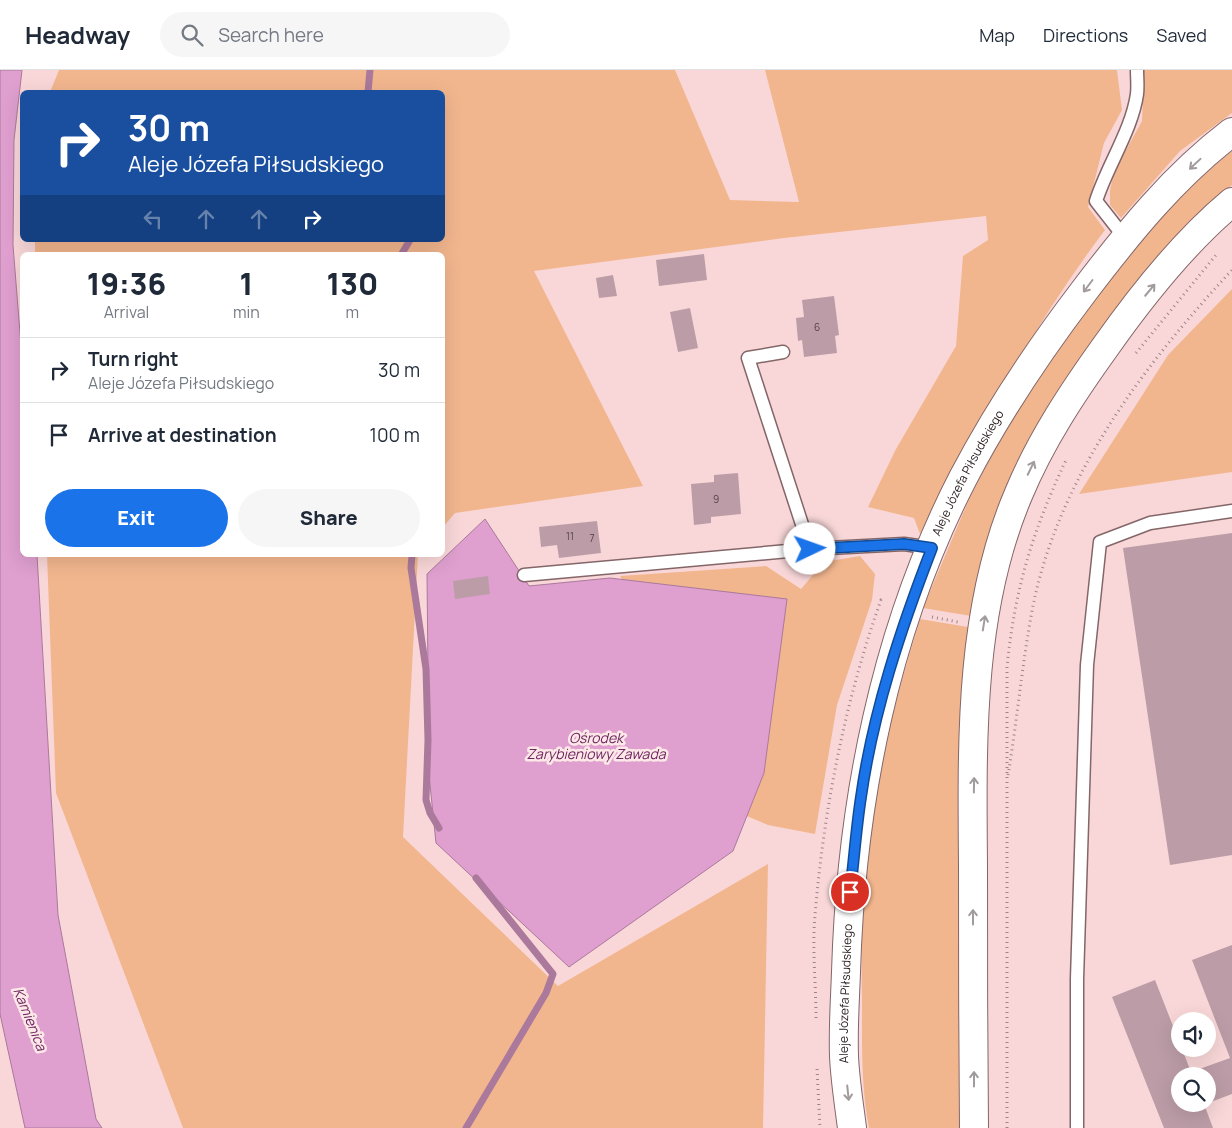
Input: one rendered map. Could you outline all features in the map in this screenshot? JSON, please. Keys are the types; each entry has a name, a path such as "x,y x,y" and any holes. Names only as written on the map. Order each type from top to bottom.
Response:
{"main road":[{"name":"Aleje Józefa Piłsudskiego","path":"852,1128 844,1055 849,902 861,796 886,683 908,612 932,548 963,478 1014,387 1125,238 1195,163 1232,132"},
{"path":"974,1128 975,703 983,626 1000,549 1018,494 1062,411 1124,320 1185,248 1232,202"}],"lane":[{"path":"1125,238 1096,201 1103,179 1123,137 1137,94 1137,70"},
{"path":"783,352 748,358 810,549"},
{"path":"1077,1128 1077,979 1087,665 1100,542 1150,523 1232,512"},
{"path":"524,575 810,549 904,544 932,548"}],"path":[{"path":"1130,360 1219,252"},
{"path":"1006,786 1032,610 1045,561 1063,514 1095,448 1147,370 1202,302 1232,270"},
{"path":"1007,1128 1007,667 1015,609 1029,548 1044,507 1069,454"},
{"path":"881,600 908,612 983,626"}],"shaded area":[{"path":"59,70 675,70 730,200 799,202 765,70 1117,70 1122,110 1104,143 1088,207 1105,230 1030,341 920,534 914,518 868,507 896,449 956,346 963,256 988,240 986,216 784,238 534,271 643,486 455,513 445,525 445,252 35,252 35,242 445,242 445,90 51,90"},
{"path":"1144,70 1232,70 1232,113 1180,151 1121,218 1110,205 1110,190 1114,172 1142,121"},
{"path":"1232,151 1232,185 1213,203 1109,320 1084,352 1039,422 1020,459 990,536 979,575 971,616 923,608 969,499 1000,439 1049,362 1091,302 1138,244 1191,185"},
{"path":"1232,289 1232,472 1079,494 1168,355"},
{"path":"860,556 875,574 872,600 837,705 815,834 768,825 725,807 652,631 620,576 766,566 801,589 824,562"},
{"path":"47,557 418,557 403,837 558,986 768,864 763,1128 183,1128 56,793"},
{"path":"920,619 968,627 962,689 960,775 961,1128 869,1128 863,1082 862,1050 862,931 868,834 881,762 899,690"}],"water":[{"name":"Kamienica","path":"0,70 22,70 14,140 13,245 20,333 20,557 37,557 58,915 96,1119 102,1128 25,1128 0,1014"},
{"name":"Ośrodek Zarybieniowy Zawada","path":"485,519 529,586 610,578 787,599 764,773 733,851 569,967 436,843 429,775 427,574"}],"building":[{"path":"704,254 707,280 659,286 656,260"},
{"path":"613,275 617,296 599,298 596,278"},
{"path":"834,296 839,335 835,336 837,353 804,357 802,340 798,341 796,318 804,317 802,300"},
{"path":"690,308 698,348 678,352 670,312"},
{"path":"738,473 741,514 711,517 711,523 694,525 691,484 714,482 714,475"},
{"path":"597,521 601,553 559,558 557,545 541,547 539,527"},
{"path":"1232,533 1232,855 1170,865 1123,548"},
{"path":"488,576 490,594 455,599 453,581"},
{"path":"1232,945 1232,1094 1216,1100 1216,1067 1205,1067 1230,1058 1216,1022 1216,1012 1212,1012 1192,960"},
{"path":"1155,980 1171,1021 1171,1057 1185,1057 1189,1067 1171,1067 1171,1112 1207,1112 1213,1128 1164,1128 1112,997"}],"waterway":[{"path":"368,90 370,70"},
{"path":"403,252 409,242"},
{"path":"412,557 411,568 426,669 428,740 426,800 430,813 439,828"},
{"path":"466,1128 546,993 553,974 476,878"}],"route":[{"path":"810,549 904,544 932,548 908,612 886,683 872,739 861,796 850,892"}]}
